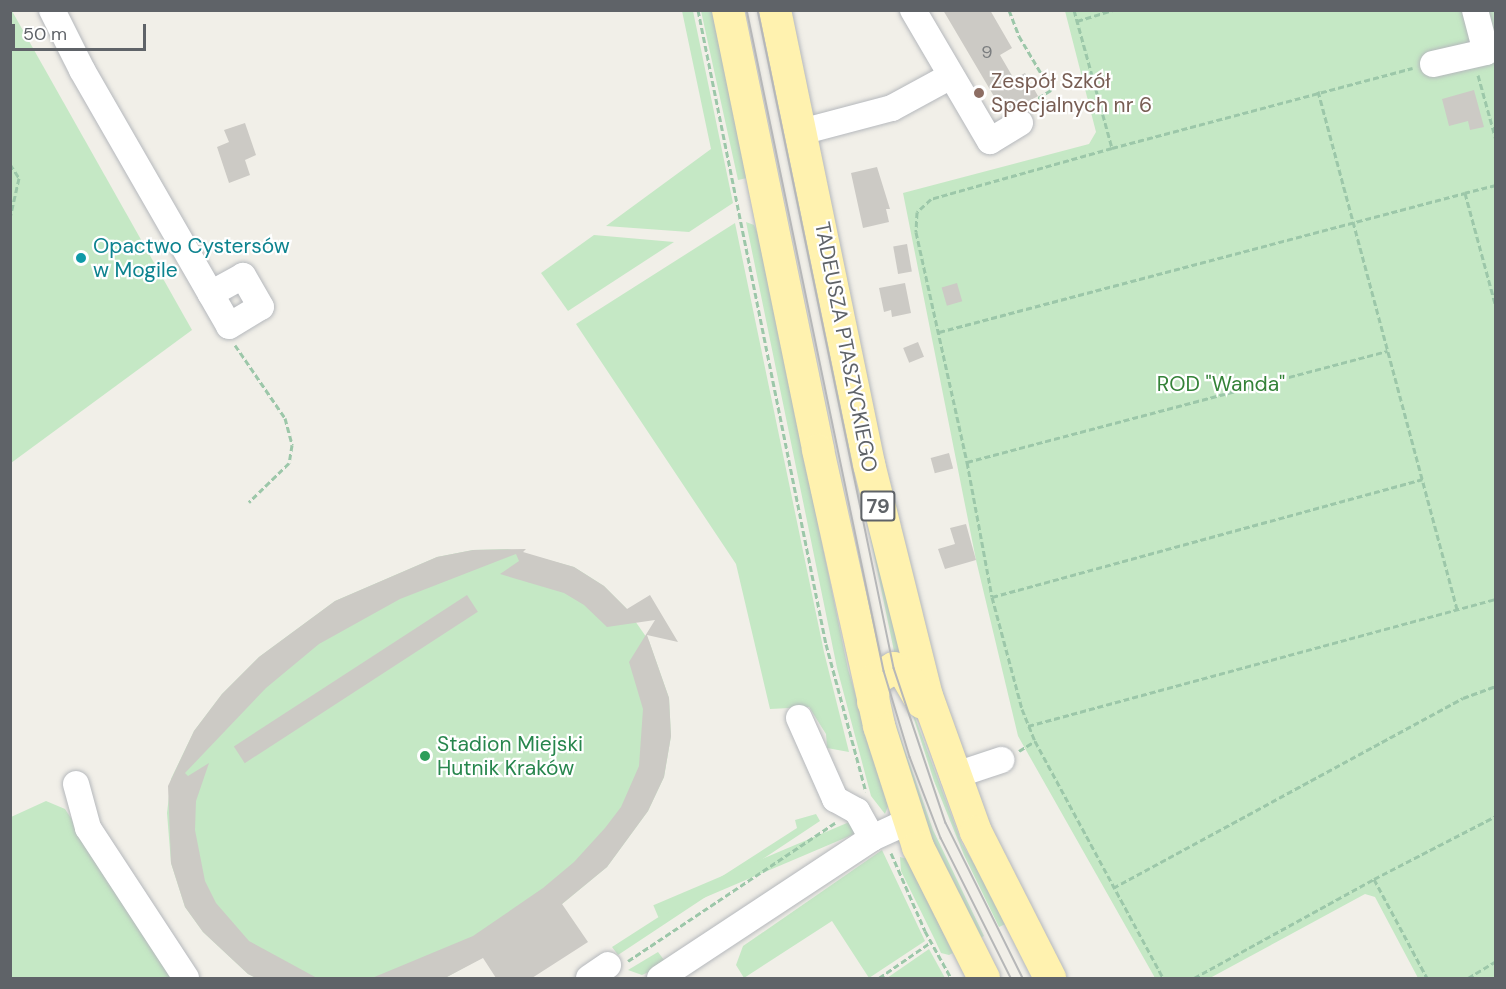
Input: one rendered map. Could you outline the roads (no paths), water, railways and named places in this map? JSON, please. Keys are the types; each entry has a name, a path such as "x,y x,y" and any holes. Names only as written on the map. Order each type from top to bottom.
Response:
{"main road":[{"name":"79","path":"728,10 873,702 890,834 941,897 984,978"},
{"name":"TADEUSZA PTASZYCKIEGO","path":"775,10 878,505 938,733 953,776 992,869 1050,978"},
{"path":"873,702 877,676 888,669 898,669 909,680 938,733"}],"lane":[{"path":"52,10 211,294 229,326 261,307 243,276 211,294"},
{"path":"913,10 990,141 1020,123"},
{"path":"1433,64 1486,52 1475,10"},
{"path":"801,132 892,108 951,76"},
{"path":"675,974 890,834 835,799 799,718"},
{"path":"953,776 1002,760"},
{"path":"76,784 88,828 186,978"}],"tram line":[{"path":"747,10 884,671 910,757 941,838 1011,978"},
{"path":"758,10 894,668 946,823 1023,978"}],"place":[{"name":"Zespół Szkół Specjalnych nr 6","path":"979,93"},
{"name":"Opactwo Cystersów w Mogile","path":"81,258"},
{"name":"Stadion Miejski Hutnik Kraków","path":"425,756"}],"park label":[{"name":"ROD \"Wanda\"","path":"1221,384"}]}
